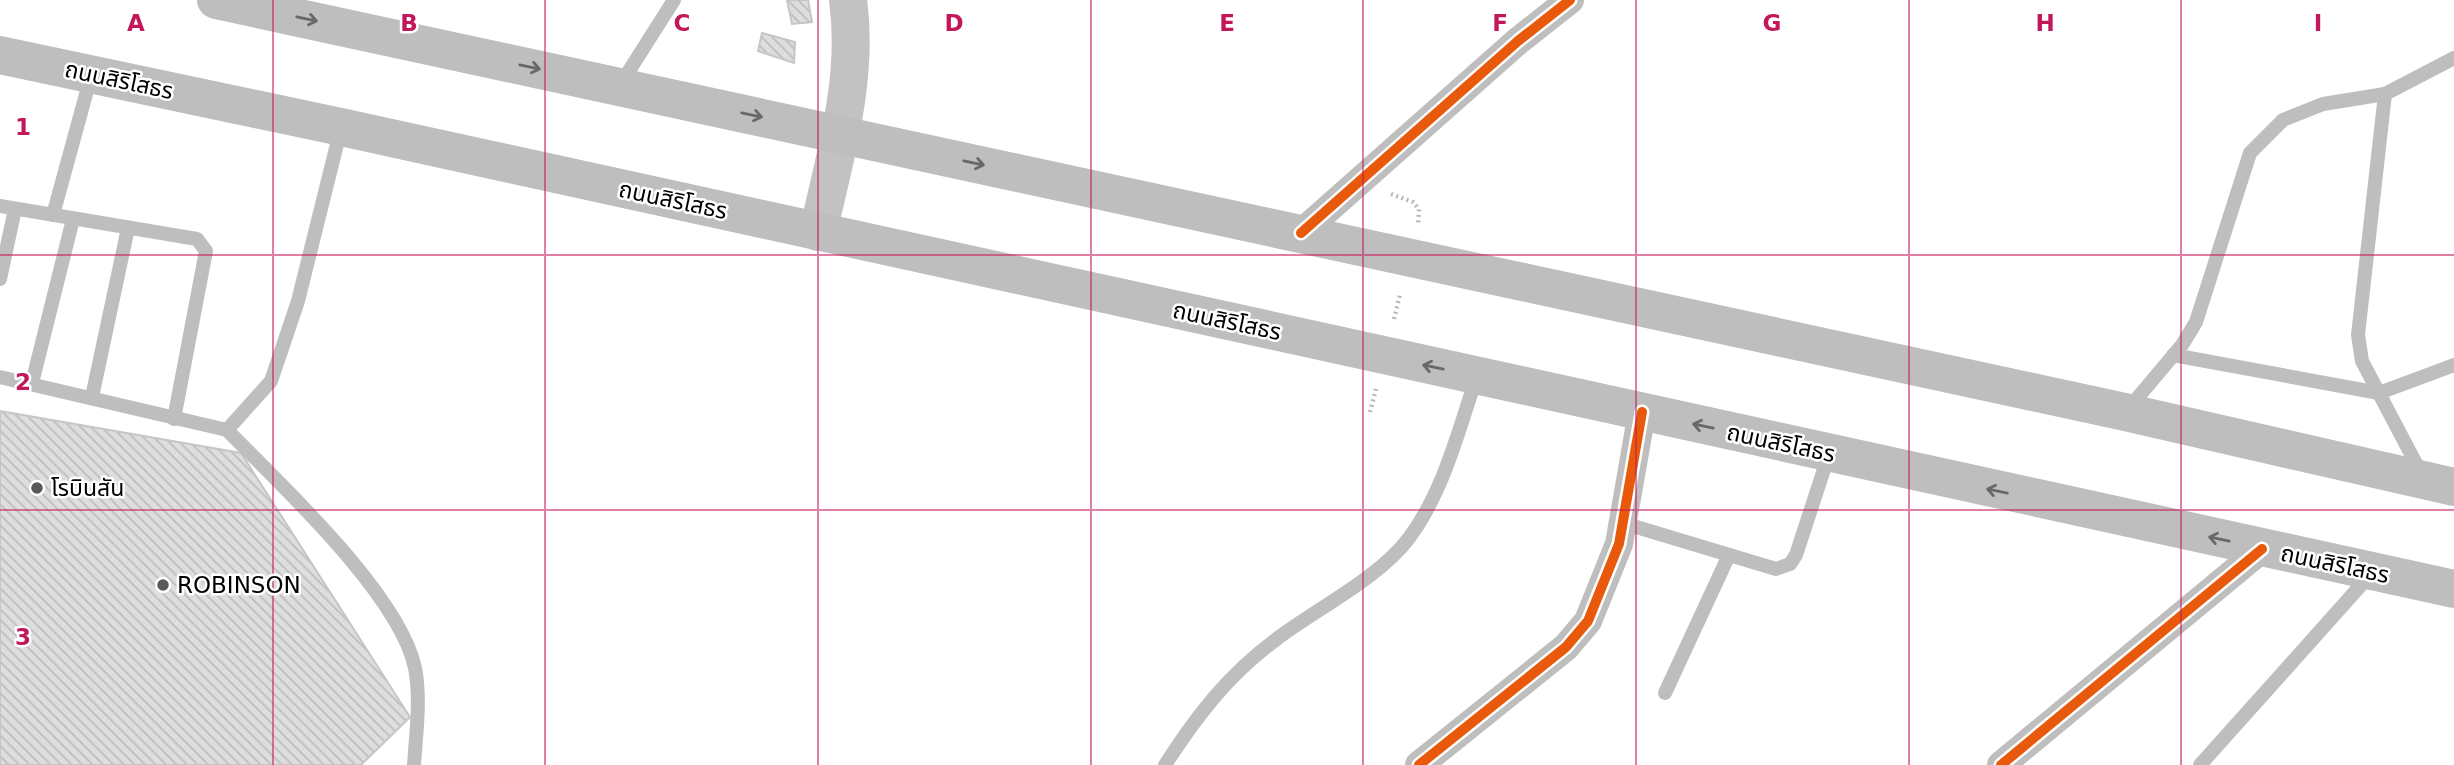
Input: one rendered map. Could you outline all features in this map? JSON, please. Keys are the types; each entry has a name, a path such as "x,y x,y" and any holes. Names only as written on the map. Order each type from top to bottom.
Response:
{"highway":[{"path":"216,0 2126,412 2440,484"},
{"name":"ถนนสิริโสธร","path":"0,55 341,127 2454,589"}],"main road":[{"path":"818,232 841,134 850,64 848,0"}],"street":[{"path":"1301,233 1518,41 1570,0"},
{"path":"1419,765 1566,647 1588,621 1604,589 1623,523 1642,412"},
{"path":"2001,765 2262,549"}],"lane":[{"path":"620,86 665,9 674,0"},
{"path":"2126,412 2173,355 2196,322 2250,153 2283,120 2323,104 2385,94 2454,58"},
{"path":"53,215 91,74"},
{"path":"2385,94 2358,335 2362,361 2379,393 2440,484"},
{"path":"227,430 271,381 298,301 341,127"},
{"path":"0,279 7,208 197,239 206,251 174,419"},
{"path":"32,383 73,219"},
{"path":"92,397 128,228"},
{"path":"2173,355 2379,393 2454,365"},
{"path":"1166,765 1225,682 1278,638 1361,582 1408,539 1437,491 1477,376"},
{"path":"0,377 227,430 337,543 403,631 415,669 414,765"},
{"path":"1623,523 1776,569 1790,564 1796,555 1829,454"},
{"path":"1665,693 1729,555"},
{"path":"2200,765 2373,572"}],"path":[{"path":"1416,231 1420,218"},
{"path":"1393,321 1403,282"},
{"path":"1370,412 1377,386"}],"building":[{"path":"787,0 808,0 812,22 792,24"},
{"path":"762,33 795,42 794,63 758,51"},
{"name":"ROBINSON","path":"0,411 241,453 410,717 361,765 0,765"}],"cycle path":[{"path":"1301,233 1518,41 1570,0"},
{"path":"1419,765 1566,647 1588,621 1619,544 1642,412"},
{"path":"2001,765 2262,549"}],"place":[{"name":"โรบินสัน","path":"37,488"},
{"name":"ROBINSON","path":"163,585"}]}
